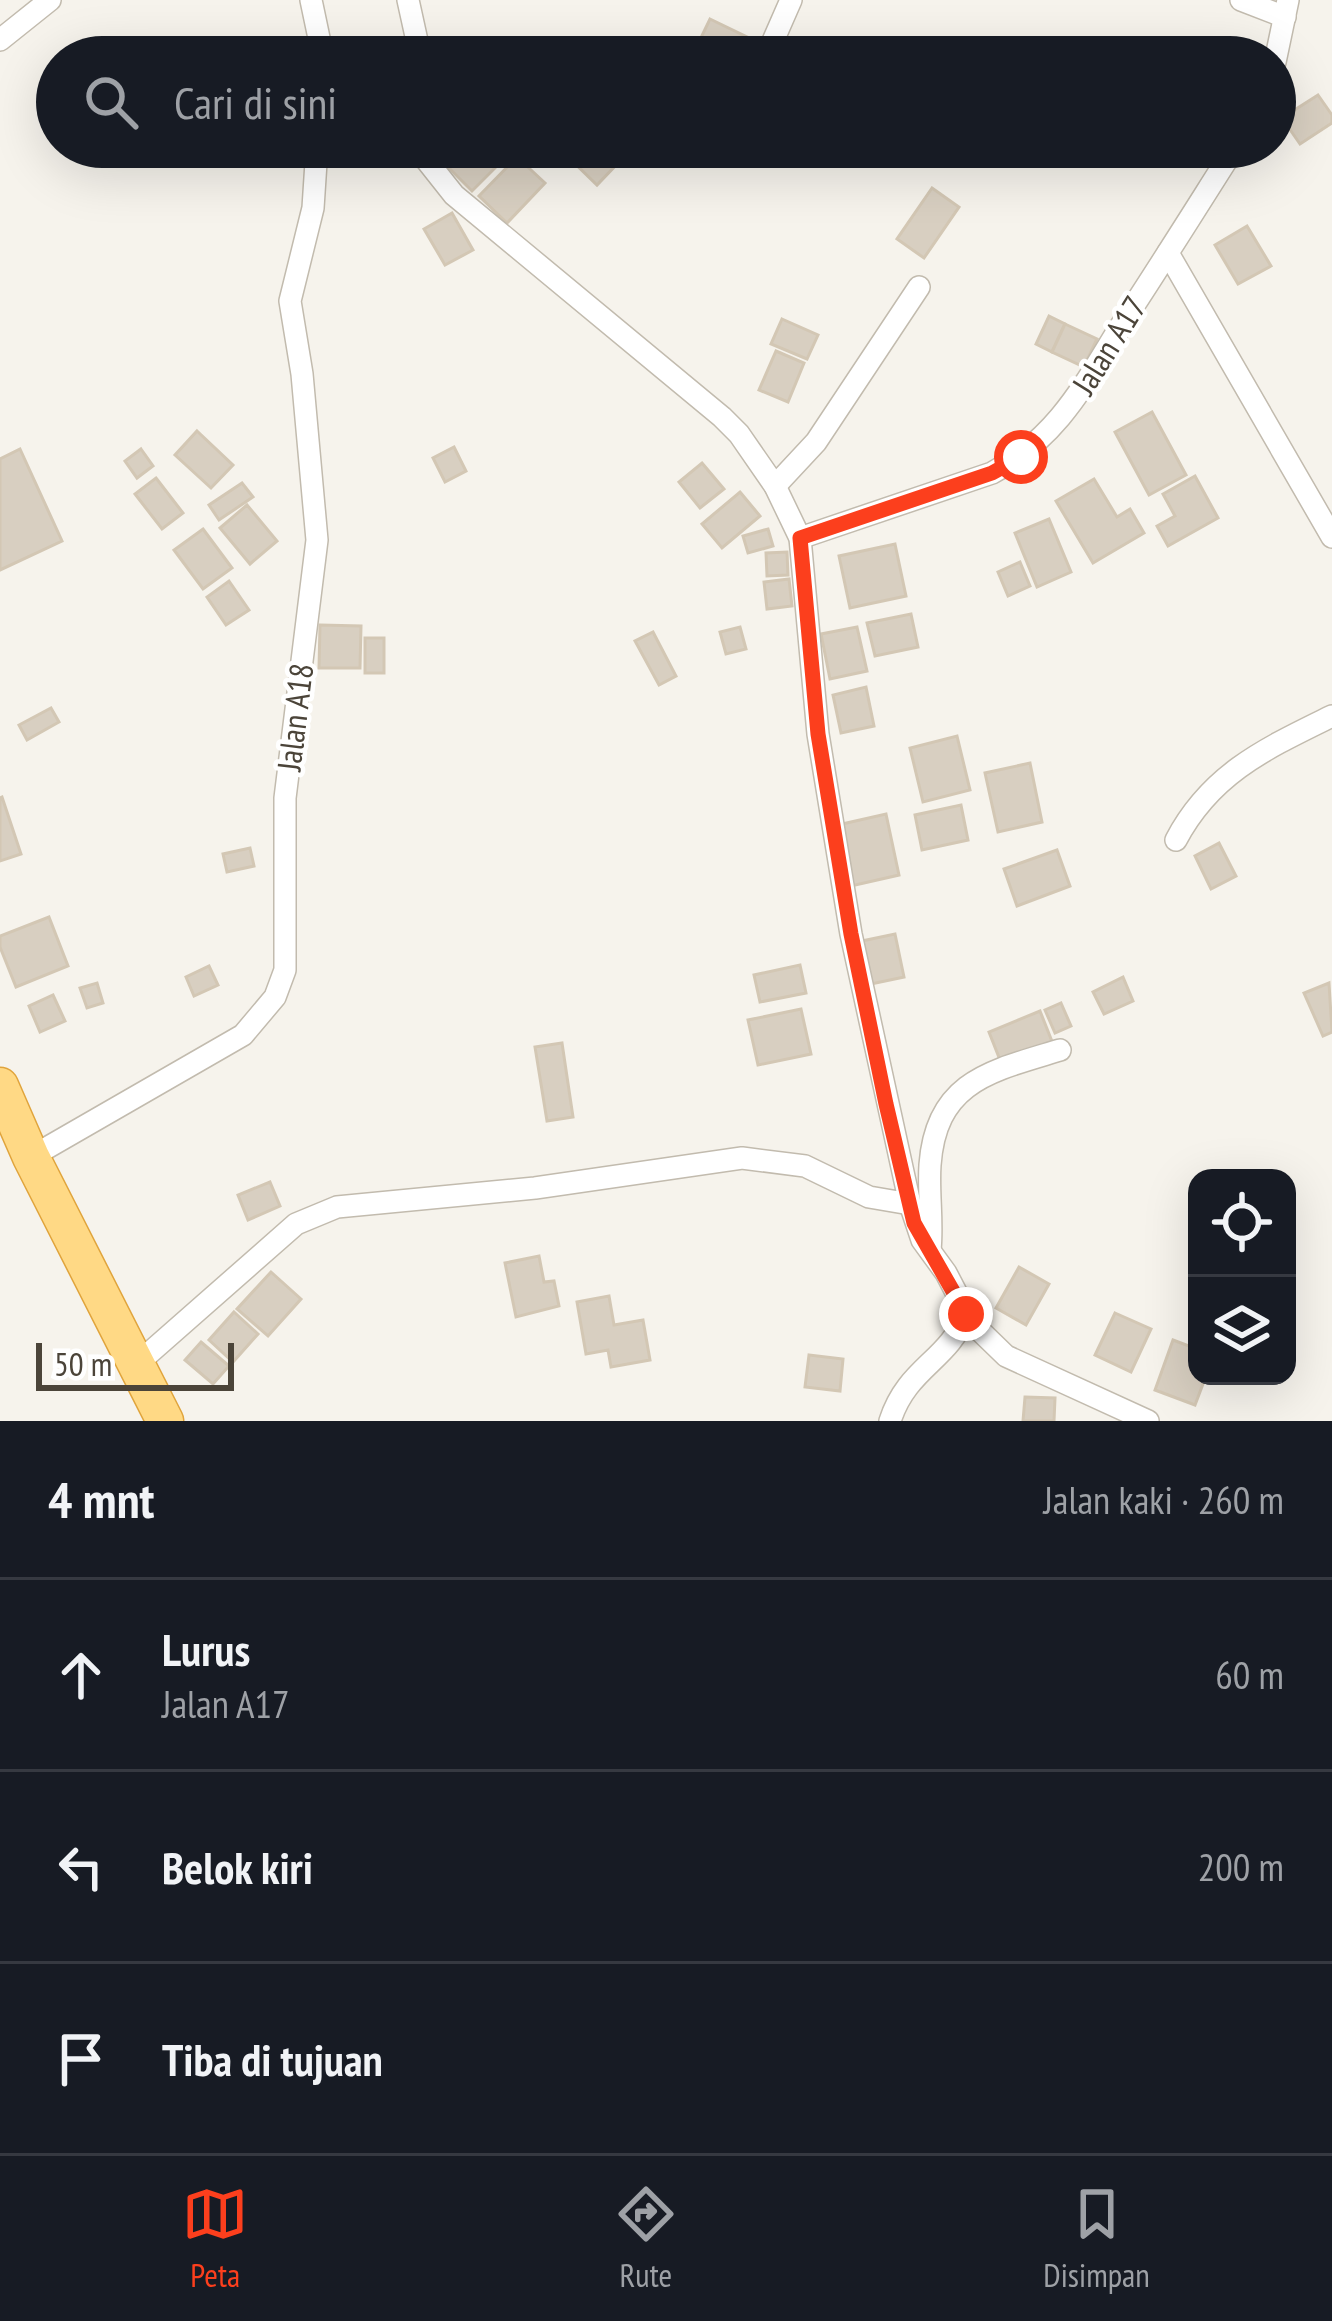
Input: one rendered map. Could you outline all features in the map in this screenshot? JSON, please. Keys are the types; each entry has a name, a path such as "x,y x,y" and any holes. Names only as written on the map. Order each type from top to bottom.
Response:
{"highway":[{"path":"0,1086 165,1421"}],"street":[{"path":"0,40 50,0"},
{"path":"311,0 320,36"},
{"path":"408,0 416,36"},
{"path":"775,36 791,0"},
{"path":"1241,0 1287,8"},
{"name":"Jalan A18","path":"31,1156 243,1035 275,998 285,970 285,797 316,540 302,374 290,301 313,208 316,168"},
{"path":"433,168 454,195 722,417 775,486 800,538 818,734 851,934 914,1223 966,1314 1006,1356 1112,1414 1148,1421"},
{"name":"Jalan A17","path":"800,538 992,473 1048,434 1081,394 1222,168"},
{"path":"1168,253 1332,537"},
{"path":"775,486 816,442 919,287"},
{"path":"1176,840 1202,798 1238,765 1332,716"},
{"path":"929,1250 934,1132 946,1105 974,1080 1060,1050"},
{"path":"137,1363 296,1224 337,1207 535,1188 742,1158 805,1166 869,1197 910,1204"},
{"path":"890,1421 907,1383 947,1349 966,1314"}],"building":[{"path":"710,19 745,36 702,36"},
{"path":"1318,95 1332,123 1300,144 1296,109"},
{"path":"449,168 495,168 472,191"},
{"path":"506,168 529,168 545,183 507,223 479,196"},
{"path":"580,168 613,168 597,185"},
{"path":"932,188 959,207 924,258 897,239"},
{"path":"452,213 473,250 445,265 424,229"},
{"path":"1247,226 1271,266 1238,284 1215,245"},
{"path":"1049,316 1065,324 1052,352 1036,344"},
{"path":"782,319 818,335 807,359 771,344"},
{"path":"1065,324 1097,339 1084,367 1052,352"},
{"path":"776,351 804,363 788,402 759,390"},
{"path":"1152,412 1186,475 1149,495 1115,432"},
{"path":"197,431 233,465 211,488 175,455"},
{"path":"454,447 466,471 445,482 433,458"},
{"path":"20,449 62,541 0,570 0,459"},
{"path":"141,449 153,466 137,478 125,461"},
{"path":"702,463 724,489 700,508 679,482"},
{"path":"1195,476 1218,518 1168,546 1157,526 1175,516 1163,494"},
{"path":"156,478 183,513 162,529 135,494"},
{"path":"1094,479 1117,517 1130,509 1144,533 1093,563 1056,501"},
{"path":"242,483 253,497 219,520 209,505"},
{"path":"740,492 760,516 722,548 702,524"},
{"path":"247,505 277,541 250,564 220,528"},
{"path":"1049,519 1071,572 1037,587 1015,533"},
{"path":"203,529 232,568 203,589 174,550"},
{"path":"768,529 773,546 748,553 743,536"},
{"path":"895,544 906,596 850,608 839,556"},
{"path":"787,552 788,575 767,576 766,553"},
{"path":"1020,562 1030,586 1008,596 998,572"},
{"path":"789,579 792,606 767,609 764,582"},
{"path":"229,581 249,610 226,625 207,597"},
{"path":"911,614 918,647 875,656 867,623"},
{"path":"320,625 361,626 360,668 319,668"},
{"path":"740,627 746,649 726,654 720,632"},
{"path":"857,627 867,671 830,679 821,634"},
{"path":"653,632 676,676 659,685 635,641"},
{"path":"365,638 384,638 384,673 365,673"},
{"path":"866,687 874,726 841,733 833,695"},
{"path":"51,708 59,722 27,740 19,725"},
{"path":"957,736 970,790 923,802 910,748"},
{"path":"1030,763 1042,822 998,832 985,773"},
{"path":"0,798 21,854 0,861"},
{"path":"961,805 968,840 922,850 915,815"},
{"path":"886,814 899,875 851,886 838,825"},
{"path":"1219,843 1236,876 1211,889 1195,856"},
{"path":"250,848 254,866 227,872 223,854"},
{"path":"1057,850 1070,886 1017,906 1004,869"},
{"path":"49,917 68,966 16,987 0,936"},
{"path":"895,934 904,977 871,984 862,941"},
{"path":"800,965 806,993 760,1002 754,975"},
{"path":"209,966 218,985 194,996 186,977"},
{"path":"1123,977 1133,1001 1104,1014 1093,992"},
{"path":"97,983 103,1003 87,1008 80,988"},
{"path":"1329,983 1332,1032 1323,1036 1304,993"},
{"path":"53,995 65,1021 40,1032 29,1006"},
{"path":"1061,1003 1071,1026 1055,1033 1045,1010"},
{"path":"801,1009 811,1054 758,1065 748,1020"},
{"path":"1040,1011 1053,1044 1002,1065 989,1032"},
{"path":"562,1043 573,1117 547,1121 535,1047"},
{"path":"270,1182 280,1206 248,1220 238,1195"},
{"path":"539,1256 544,1282 554,1281 559,1306 516,1317 505,1263"},
{"path":"1019,1267 1049,1284 1026,1325 996,1308"},
{"path":"271,1272 301,1299 268,1336 237,1309"},
{"path":"609,1296 614,1325 643,1320 650,1360 611,1367 608,1350 586,1354 577,1302"},
{"path":"234,1312 258,1334 233,1362 209,1340"},
{"path":"1115,1313 1151,1329 1131,1372 1095,1355"},
{"path":"1173,1340 1188,1346 1188,1385 1203,1385 1195,1405 1155,1390"},
{"path":"201,1342 229,1366 213,1384 185,1360"},
{"path":"809,1355 843,1359 840,1391 805,1387"},
{"path":"1025,1397 1055,1398 1054,1421 1023,1421"}],"route":[{"path":"966,1314 914,1223 886,1104 851,934 818,734 800,538 992,473 1021,457"}]}
